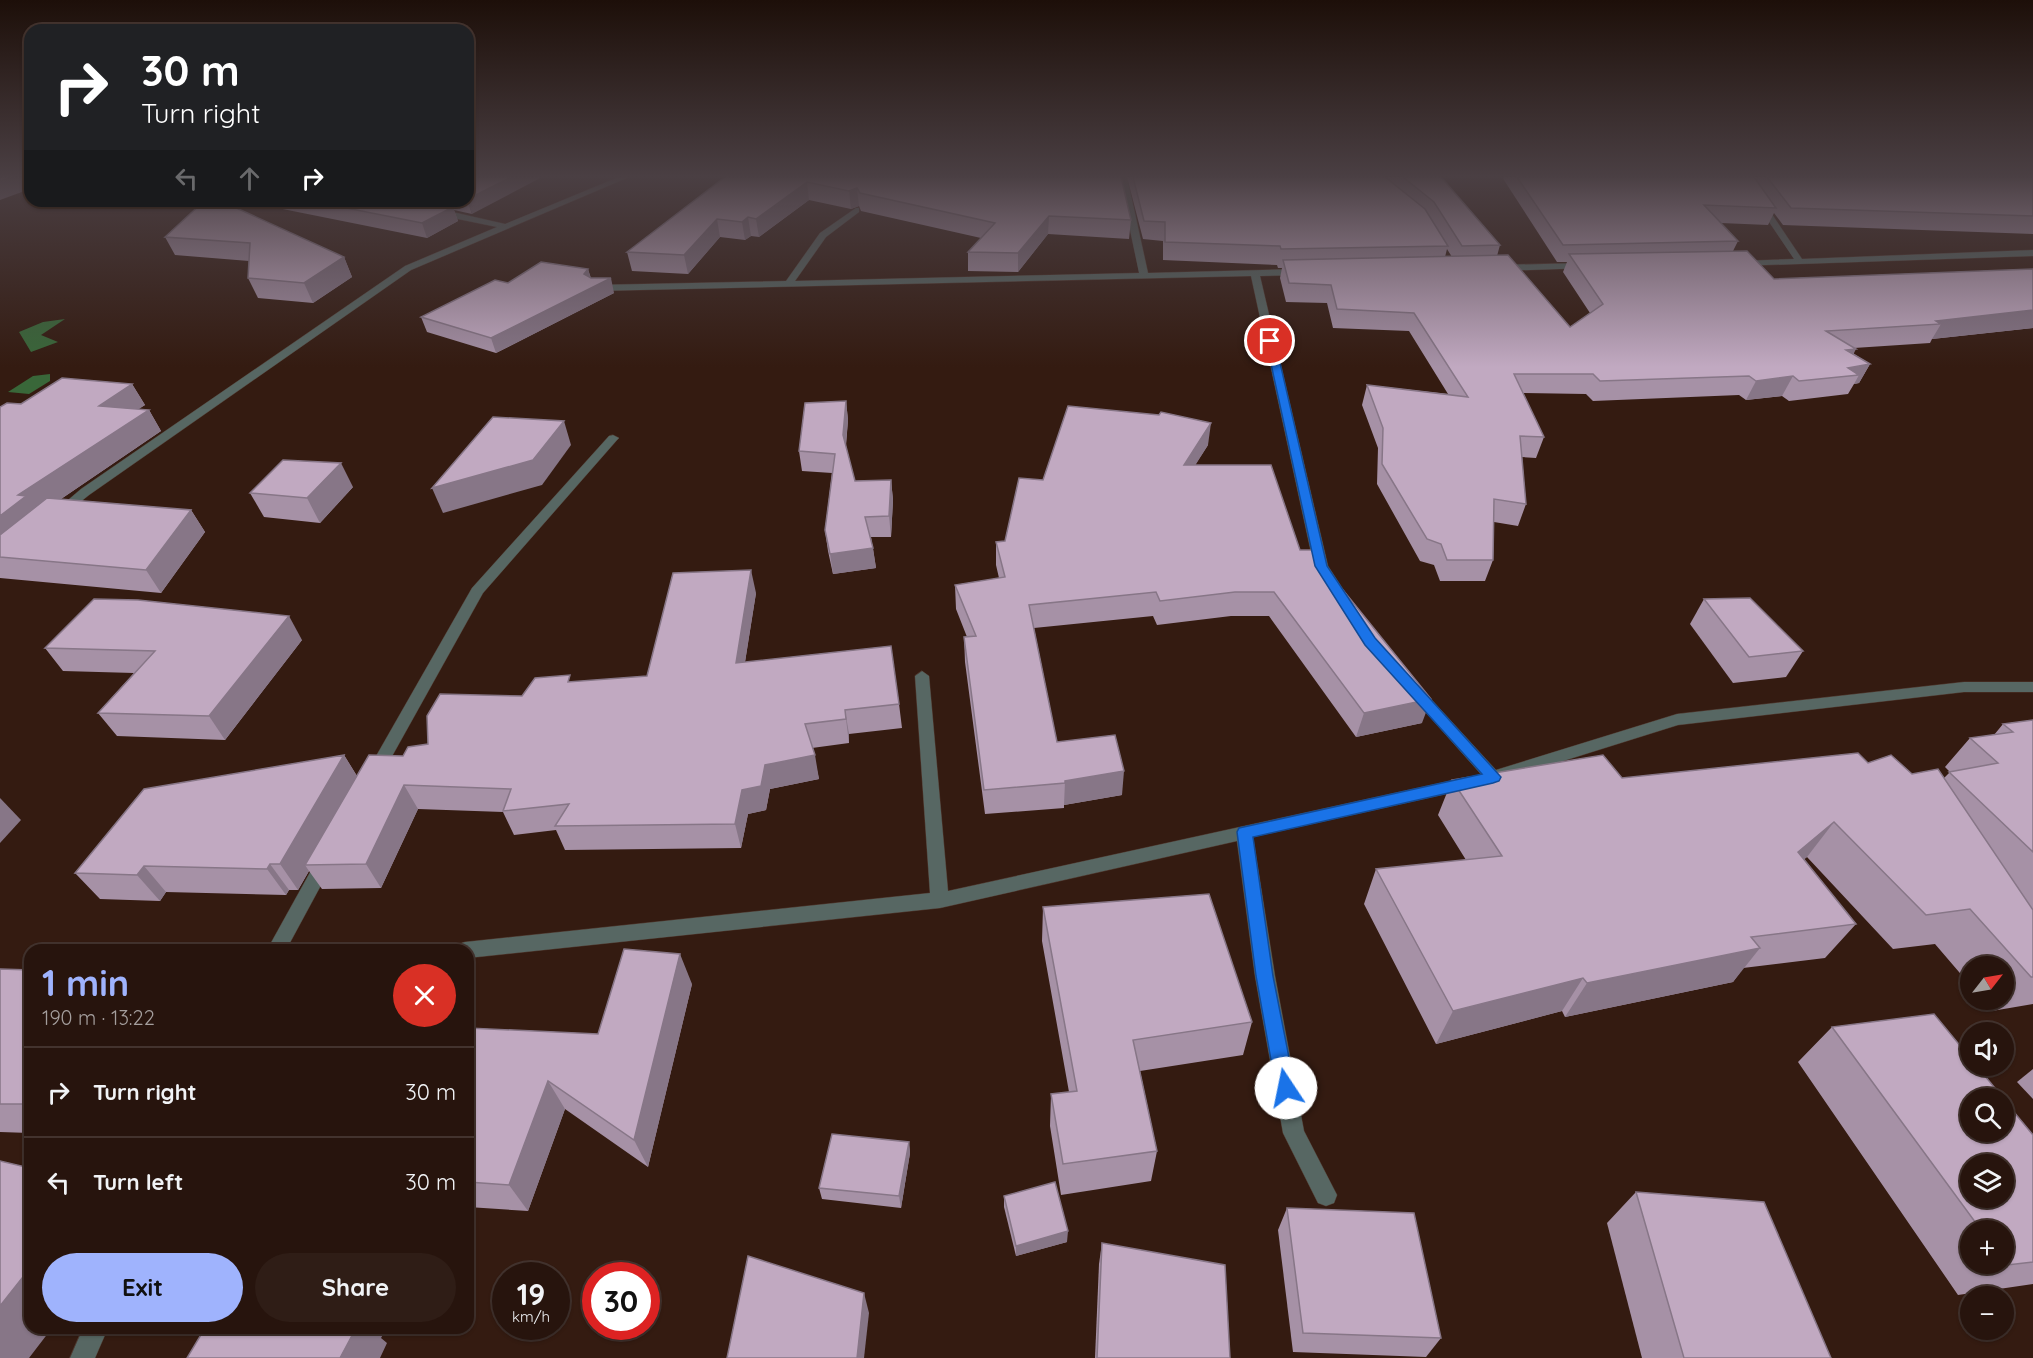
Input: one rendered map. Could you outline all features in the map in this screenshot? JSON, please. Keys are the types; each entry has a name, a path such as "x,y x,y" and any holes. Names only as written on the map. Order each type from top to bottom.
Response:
{"street":[{"path":"50,521 85,492 408,268 475,240"},
{"path":"788,284 819,240"},
{"path":"1136,240 1144,277"},
{"path":"1785,240 1800,262"},
{"path":"1729,264 2033,253"},
{"path":"1489,268 1597,266"},
{"path":"595,288 1315,272"},
{"path":"1255,273 1321,566 1352,613"},
{"path":"368,786 477,591 613,438"},
{"path":"922,676 940,900"},
{"path":"1409,684 1493,777"},
{"path":"474,949 940,900 1493,777 1677,720 1964,687 2033,687"},
{"path":"1244,832 1265,976 1294,1133 1326,1196"},
{"path":"279,944 333,847"},
{"path":"82,1358 93,1334"}],"green space":[{"path":"65,319 41,335 58,342 31,352 19,332 43,322"},
{"path":"50,374 50,381 29,394 8,392 33,376"}],"building":[{"path":"213,240 307,240 344,257 304,283 248,278 250,243"},
{"path":"642,240 697,240 684,255 627,252"},
{"path":"979,240 1029,240 1018,253 968,252"},
{"path":"1445,240 1448,246 1281,249 1280,246 1165,242"},
{"path":"1458,240 1496,240 1500,245 1462,246"},
{"path":"1560,240 1738,241 1563,245"},
{"path":"1747,251 1774,279 2033,269 2033,310 1936,321 1941,324 1826,331 1856,349 1846,350 1870,364 1848,368 1859,375 1799,381 1793,376 1756,381 1749,376 1600,381 1593,374 1514,374 1544,437 1520,436 1526,504 1494,499 1493,560 1447,560 1441,544 1427,539 1382,464 1383,428 1367,385 1468,397 1414,313 1337,309 1331,285 1289,283 1283,260 1508,255 1570,327 1603,304 1569,254"},
{"path":"541,262 588,269 584,274 591,278 611,278 491,338 421,317 495,280 508,283"},
{"path":"62,378 132,384 99,406 149,410 18,495 26,496 0,516 0,407 7,403 21,404"},
{"path":"846,401 843,435 855,481 891,480 889,516 865,517 873,548 830,554 825,530 835,454 799,451 805,403"},
{"path":"1068,406 1159,415 1161,412 1211,423 1184,465 1271,465 1300,550 1318,550 1333,590 1343,590 1431,699 1364,713 1274,592 1235,592 1160,601 1156,592 1029,605 1057,742 1115,735 1124,771 1065,781 1065,783 984,790 964,637 976,636 955,585 1005,577 996,542 1005,541 1019,478 1043,480"},
{"path":"493,417 564,421 533,460 432,488"},
{"path":"283,460 341,463 307,498 250,493"},
{"path":"47,498 191,510 146,570 0,557 0,535"},
{"path":"751,570 736,663 891,646 899,704 845,710 846,719 805,724 815,755 765,765 761,786 742,790 735,824 555,826 569,804 503,811 511,789 404,785 366,864 305,865 369,755 403,756 408,747 428,744 427,716 440,694 522,696 535,678 570,675 568,682 647,676 673,573"},
{"path":"1750,598 1803,651 1749,657 1704,599"},
{"path":"94,599 138,600 289,616 209,716 98,713 155,651 45,648"},
{"path":"2033,720 2033,852 1949,772 1998,763 1970,738 2013,732 2003,724"},
{"path":"1858,753 1868,763 1891,755 1912,774 1938,769 2033,910 2033,977 1970,909 1926,915 1834,822 1798,852 1856,924 1751,937 1760,948 1587,983 1583,978 1453,1011 1376,869 1502,856 1452,780 1603,755 1622,778"},
{"path":"344,755 280,864 270,864 267,869 144,866 137,875 75,873 144,789"},
{"path":"1209,894 1252,1022 1133,1040 1157,1151 1063,1164 1051,1094 1077,1091 1043,907"},
{"path":"624,949 680,954 634,1140 548,1081 509,1185 474,1182 474,1028 598,1034"},
{"path":"0,969 24,970 24,1104 0,1104"},
{"path":"1934,1014 1960,1046 1960,1076 1985,1076 1995,1088 1960,1088 1960,1142 2014,1142 2014,1112 2033,1135 2033,1262 2014,1264 2014,1220 1974,1220 1965,1208 2014,1208 2014,1154 1960,1154 1960,1201 1832,1027"},
{"path":"832,1134 909,1142 899,1196 819,1188"},
{"path":"0,1161 24,1167 24,1276 0,1306"},
{"path":"1055,1182 1068,1231 1016,1246 1004,1196"},
{"path":"1636,1192 1764,1202 1831,1358 1684,1358"},
{"path":"1287,1208 1414,1213 1441,1338 1303,1333"},
{"path":"1102,1243 1225,1265 1230,1358 1097,1358"},
{"path":"748,1256 864,1293 857,1358 727,1358"},
{"path":"201,1334 353,1334 340,1358 187,1358"}],"route":[{"path":"1270,341 1321,566 1370,642 1493,777 1244,832 1265,976 1286,1088"}]}
